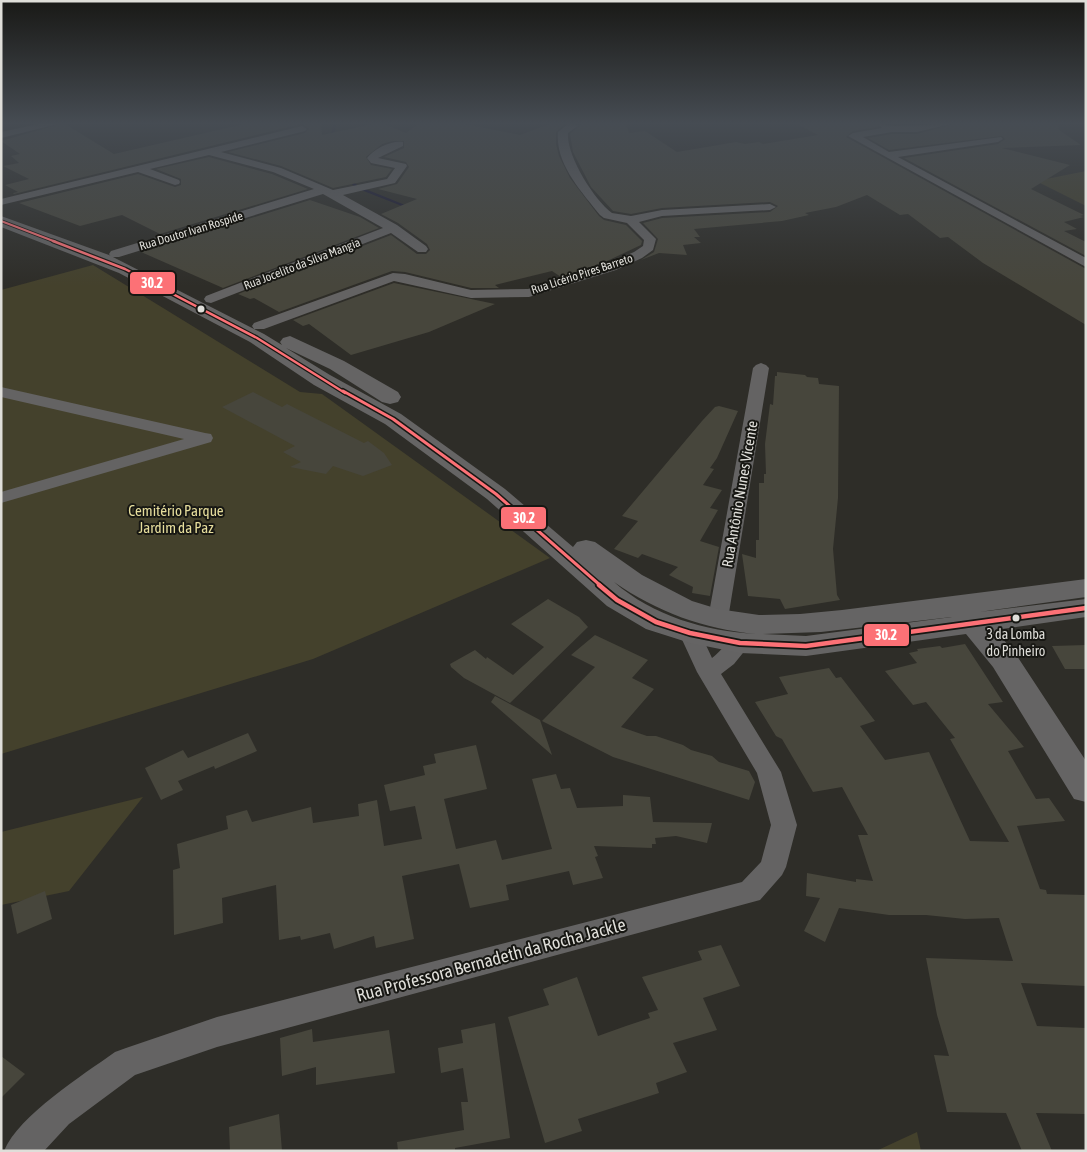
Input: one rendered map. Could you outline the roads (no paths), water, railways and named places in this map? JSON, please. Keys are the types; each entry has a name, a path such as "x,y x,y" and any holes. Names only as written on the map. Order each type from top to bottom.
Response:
{"main road":[{"path":"1,213 115,254 211,299 259,326 336,376 496,494 616,600 656,622 690,633 740,643 806,646 966,615 1086,588"},
{"path":"1,221 125,269 257,338 311,373 336,376 348,380 358,378 426,421 487,467 615,572 676,606 718,619 748,623 797,625 1086,608"},
{"path":"966,615 1004,660 1086,789"}],"street":[{"path":"1,202 98,178"},
{"path":"163,178 175,182"},
{"path":"296,178 328,192 393,228 422,249"},
{"name":"Rua Doutor Ivan Rospide","path":"115,254 328,192 391,181 393,178"},
{"path":"577,178 604,213 631,220 662,213 770,207"},
{"path":"930,178 1086,263"},
{"name":"Rua Licério Pires Barreto","path":"259,326 392,277 405,278 471,294 529,292 588,275 638,255 649,246 650,239 631,220"},
{"name":"Rua Jocelito da Silva Mangia","path":"211,299 393,228"},
{"name":"Rua Antônio Nunes Vicente","path":"718,619 762,368"},
{"path":"1,392 205,438 1,498"},
{"name":"Rua Professora Bernadeth da Rocha Jackle","path":"21,1151 58,1112 126,1063 217,1032 750,892 773,867 784,825 769,772 708,672 690,633"},
{"path":"708,672 726,658 740,643"}],"waterway":[{"path":"348,178 357,187 408,207"}],"place":[{"name":"3 da Lomba do Pinheiro","path":"1016,618"}],"park label":[{"name":"Cemitério Parque Jardim da Paz","path":"176,520"}]}
